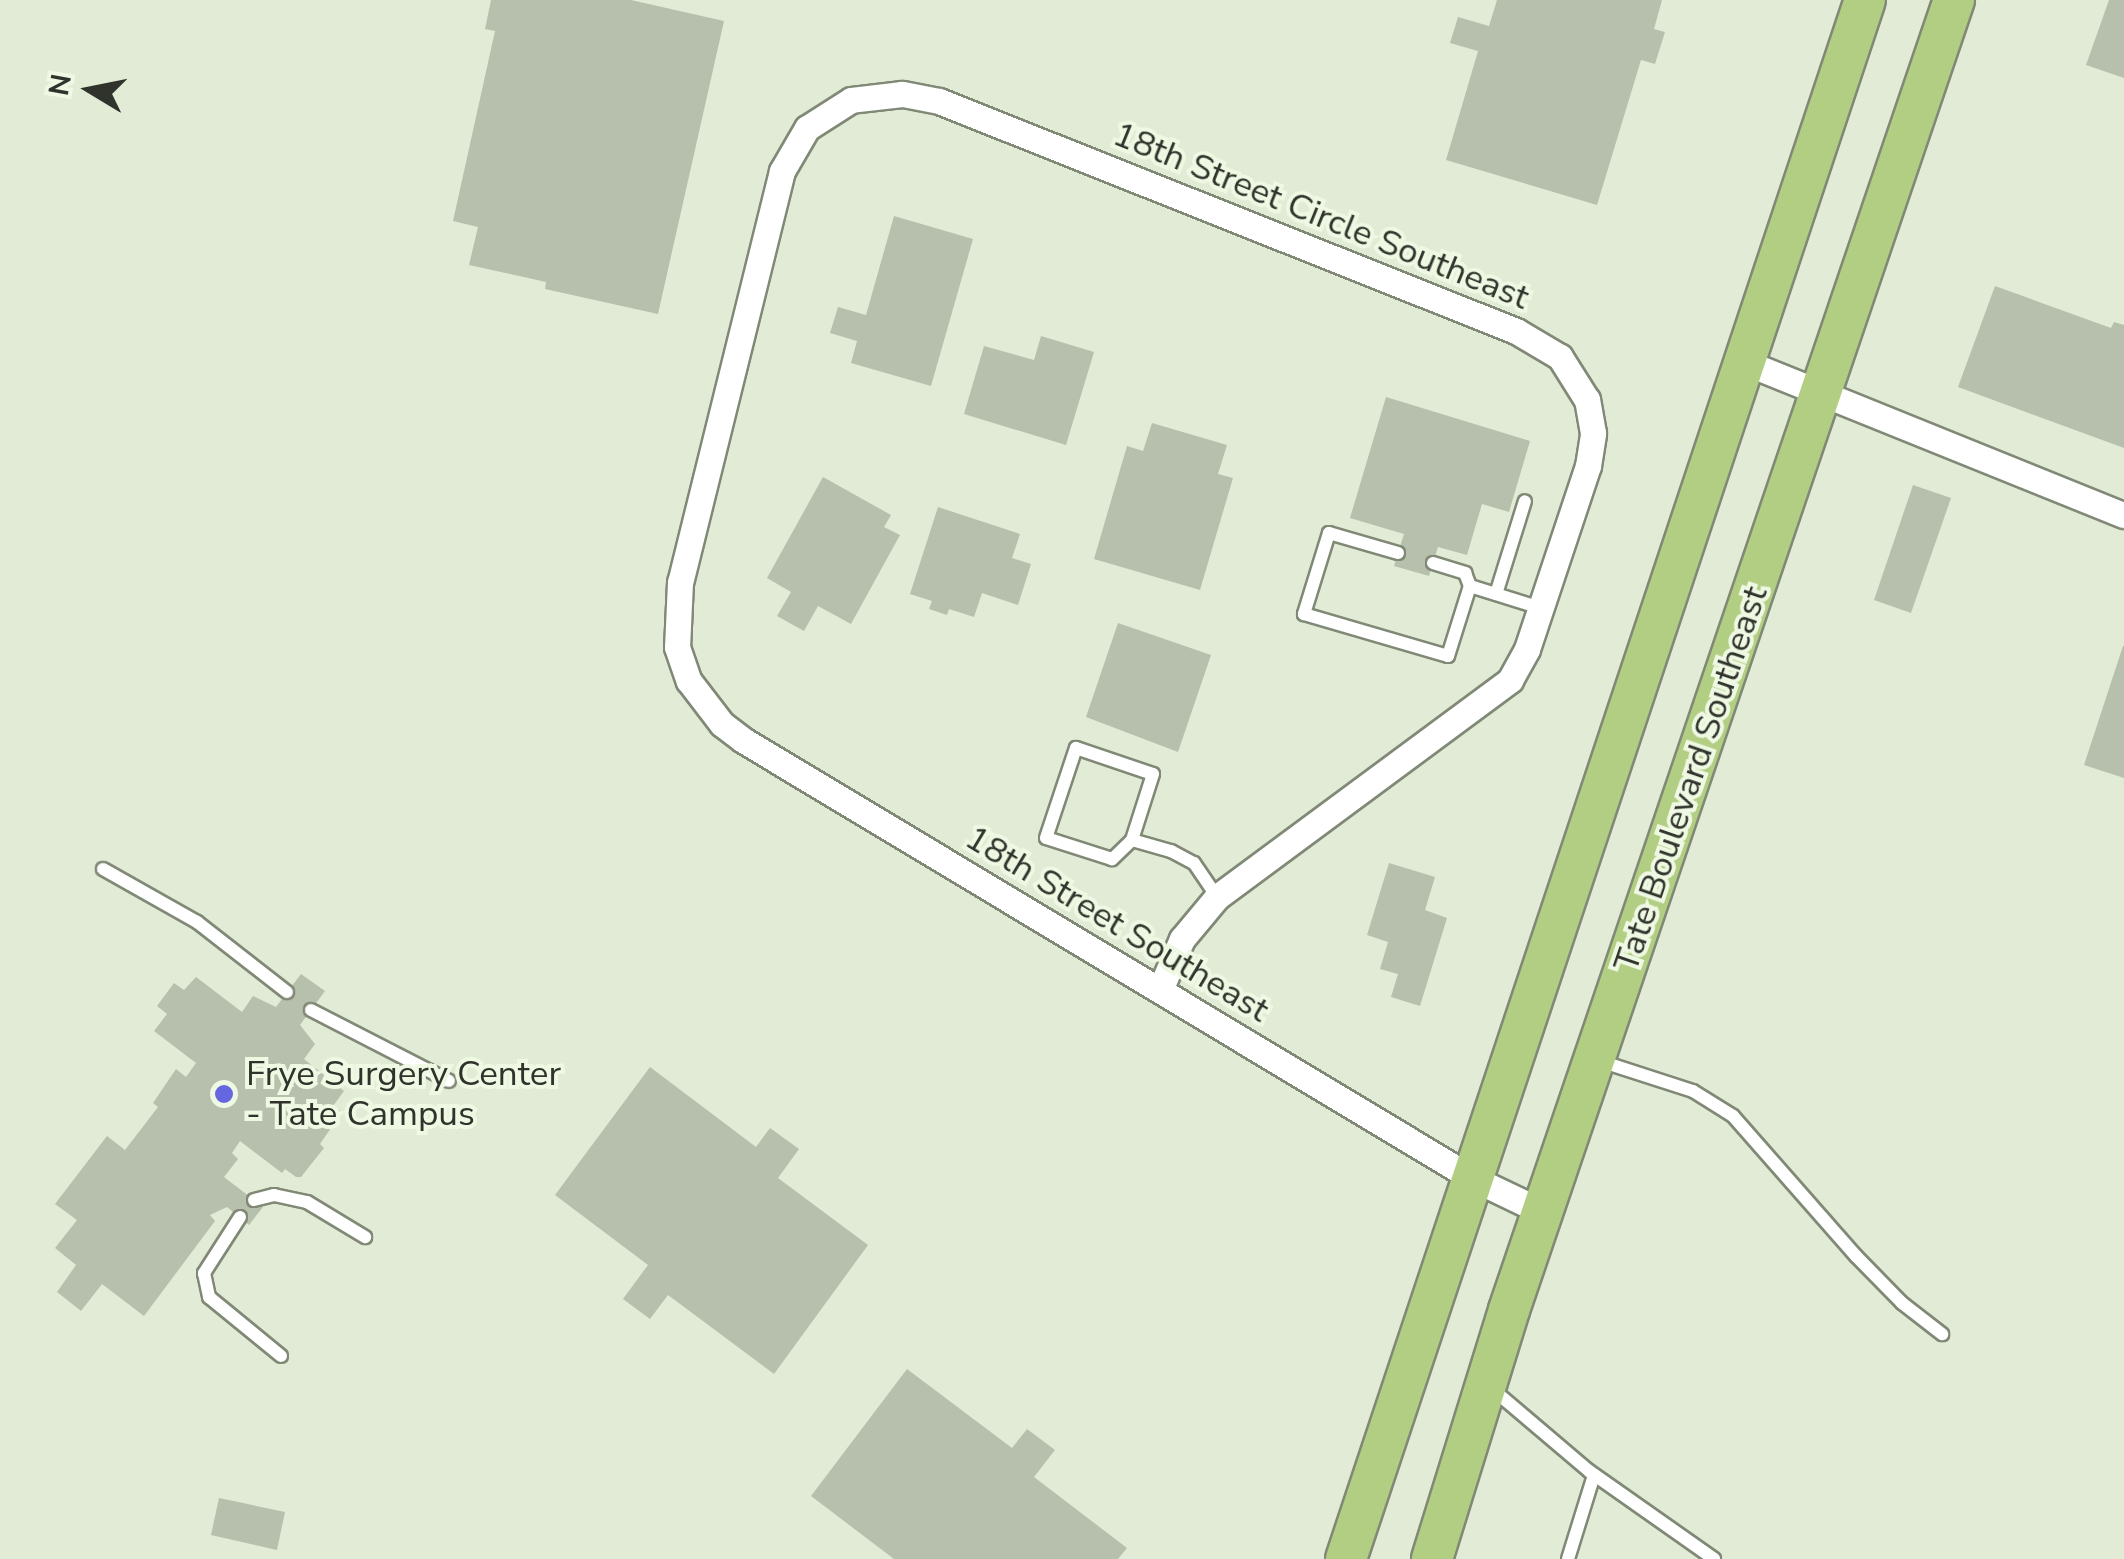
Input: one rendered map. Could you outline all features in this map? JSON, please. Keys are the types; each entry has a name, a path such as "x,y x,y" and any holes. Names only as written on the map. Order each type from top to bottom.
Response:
{"main road":[{"path":"1346,1559 1865,0"},
{"name":"Tate Boulevard Southeast","path":"1432,1559 1484,1382 1954,0"}],"street":[{"name":"18th Street Circle Southeast","path":"682,664 676,620 680,582 782,170 807,128 830,109 876,94 939,101 1547,346 1580,384 1592,433 1588,466 1520,665 1498,692 1217,897 1182,939 1160,990"},
{"path":"1747,363 2124,515"},
{"name":"18th Street Southeast","path":"682,664 706,706 743,740 1472,1178 1543,1212"}],"lane":[{"path":"1496,594 1525,500"},
{"path":"1398,553 1329,533 1304,614 1448,656 1470,586 1465,573 1434,563"},
{"path":"1470,586 1540,608"},
{"path":"1076,748 1154,774 1132,840 1112,860 1046,838 1076,748"},
{"path":"1132,840 1171,850 1194,864 1217,897"},
{"path":"103,869 196,922 287,992"},
{"path":"311,1010 450,1081"},
{"path":"1595,1060 1692,1091 1733,1116 1856,1256 1902,1303 1942,1334"},
{"path":"254,1200 274,1195 307,1202 365,1237"},
{"path":"240,1217 204,1273 209,1297 280,1356"},
{"path":"1484,1382 1594,1475 1714,1559"},
{"path":"1568,1559 1594,1475"}],"building":[{"path":"491,0 631,0 724,21 658,314 545,289 546,282 469,265 478,227 453,221 495,31 485,29"},
{"path":"1497,0 1662,0 1654,29 1665,32 1655,64 1641,60 1597,205 1446,160 1478,51 1450,43 1458,17 1489,26"},
{"path":"2109,0 2124,0 2124,78 2086,65"},
{"path":"894,216 973,239 931,386 851,363 857,341 830,333 838,307 866,315"},
{"path":"1995,286 2111,328 2114,322 2124,325 2124,448 1958,387"},
{"path":"1041,336 1094,352 1066,445 964,414 984,346 1034,360"},
{"path":"1386,397 1530,441 1509,512 1482,504 1467,555 1438,547 1429,576 1394,566 1404,534 1350,518"},
{"path":"1152,423 1227,445 1218,474 1233,478 1200,590 1094,559 1127,446 1143,451"},
{"path":"823,477 891,515 884,527 900,535 851,624 818,606 804,631 777,616 791,592 767,578"},
{"path":"1913,485 1951,498 1911,613 1874,600"},
{"path":"938,507 1020,534 1012,558 1031,564 1018,605 982,593 974,617 949,609 947,615 929,609 932,601 910,594"},
{"path":"1118,623 1211,655 1178,752 1086,717"},
{"path":"2124,646 2124,778 2084,765"},
{"path":"1389,863 1435,877 1425,910 1447,918 1420,1006 1391,997 1398,974 1380,969 1388,942 1367,935"},
{"path":"301,974 325,991 300,1025 315,1044 304,1059 344,1091 333,1106 342,1112 320,1144 324,1148 301,1177 296,1177 285,1169 282,1173 240,1141 232,1153 238,1159 224,1177 263,1207 249,1225 227,1207 210,1215 215,1221 144,1316 102,1284 81,1311 57,1292 76,1265 55,1248 77,1220 55,1204 107,1136 125,1150 158,1107 153,1103 176,1069 186,1077 196,1063 154,1031 167,1014 157,1006 174,983 184,990 196,977 242,1012 253,996 276,1007"},
{"path":"650,1067 756,1147 770,1128 799,1149 778,1178 868,1245 774,1374 668,1295 650,1319 623,1299 648,1265 555,1195"},
{"path":"907,1369 1012,1448 1027,1429 1055,1450 1034,1477 1127,1548 1118,1559 894,1559 811,1496"},
{"path":"219,1498 285,1512 277,1550 211,1535"}],"place":[{"name":"Frye Surgery Center - Tate Campus","path":"224,1094"}]}
